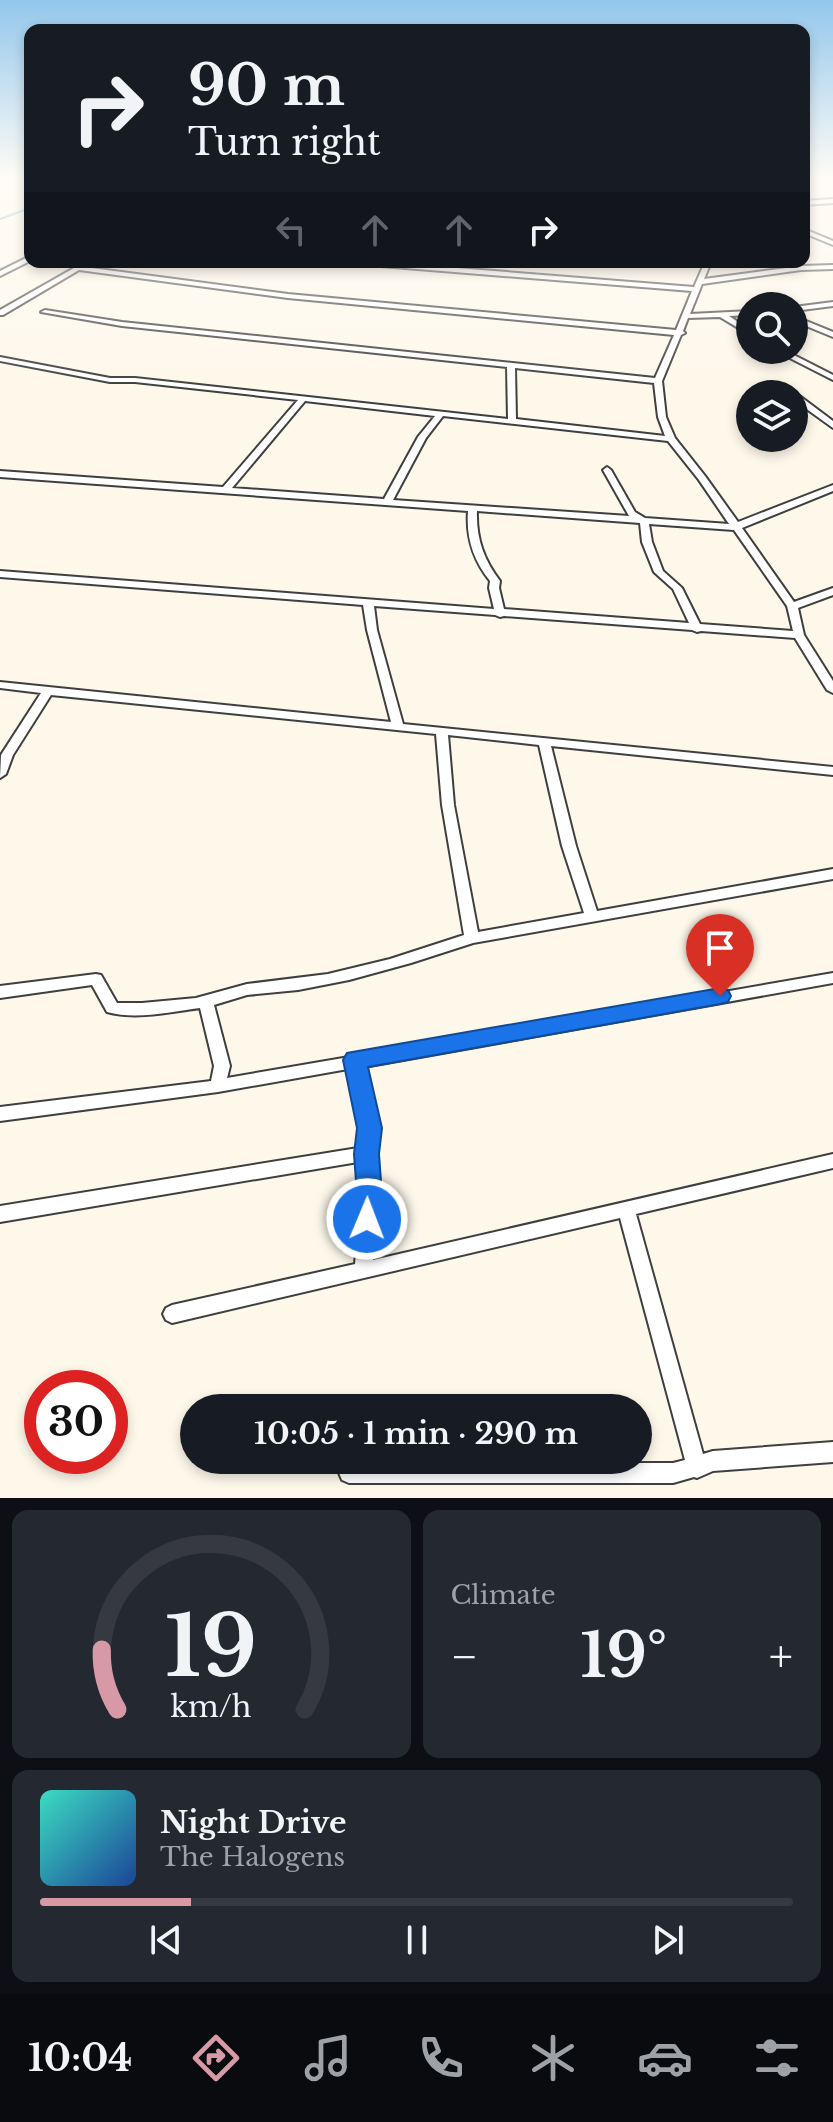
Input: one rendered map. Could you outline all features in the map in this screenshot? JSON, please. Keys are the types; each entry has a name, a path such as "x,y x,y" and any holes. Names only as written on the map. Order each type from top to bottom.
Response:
{"street":[{"path":"0,274 24,261"},
{"path":"810,268 833,267"},
{"path":"0,313 77,268 288,296 681,333"},
{"path":"441,268 697,286 801,268"},
{"path":"705,268 681,333 658,381 662,417 671,439 792,606 799,635 833,690"},
{"path":"808,307 833,304"},
{"path":"45,312 122,324 658,381"},
{"path":"685,316 736,313"},
{"path":"721,314 736,324"},
{"path":"808,325 832,336"},
{"path":"0,359 110,380 135,380 671,439"},
{"path":"806,364 833,378"},
{"path":"511,365 512,420"},
{"path":"225,491 303,399"},
{"path":"808,406 833,425"},
{"path":"386,503 422,437 441,414"},
{"path":"607,470 631,514 644,521"},
{"path":"0,474 735,527 833,488"},
{"path":"473,508 471,524 477,554 495,581 500,614"},
{"path":"644,521 647,542 659,572 677,588 697,629"},
{"path":"0,574 799,635"},
{"path":"792,606 833,591"},
{"path":"368,602 372,630 398,725"},
{"path":"0,685 833,771"},
{"path":"0,774 7,755 48,691"},
{"path":"442,730 448,805 472,938"},
{"path":"544,740 569,846 592,917"},
{"path":"0,992 96,979 112,1008 123,1012 206,1002 238,991 304,984 394,966 472,938 833,874"},
{"path":"0,1114 218,1086 833,978"},
{"path":"206,1002 222,1066 218,1086"},
{"path":"355,1060 359,1091 368,1114 366,1154 369,1195 363,1268"},
{"path":"0,1214 366,1154"},
{"path":"172,1314 833,1161"},
{"path":"626,1209 697,1468"},
{"path":"652,1473 673,1473 713,1461 833,1452"}],"route":[{"path":"367,1219 366,1154 370,1128 359,1091 355,1060 506,1036 720,996"}]}
